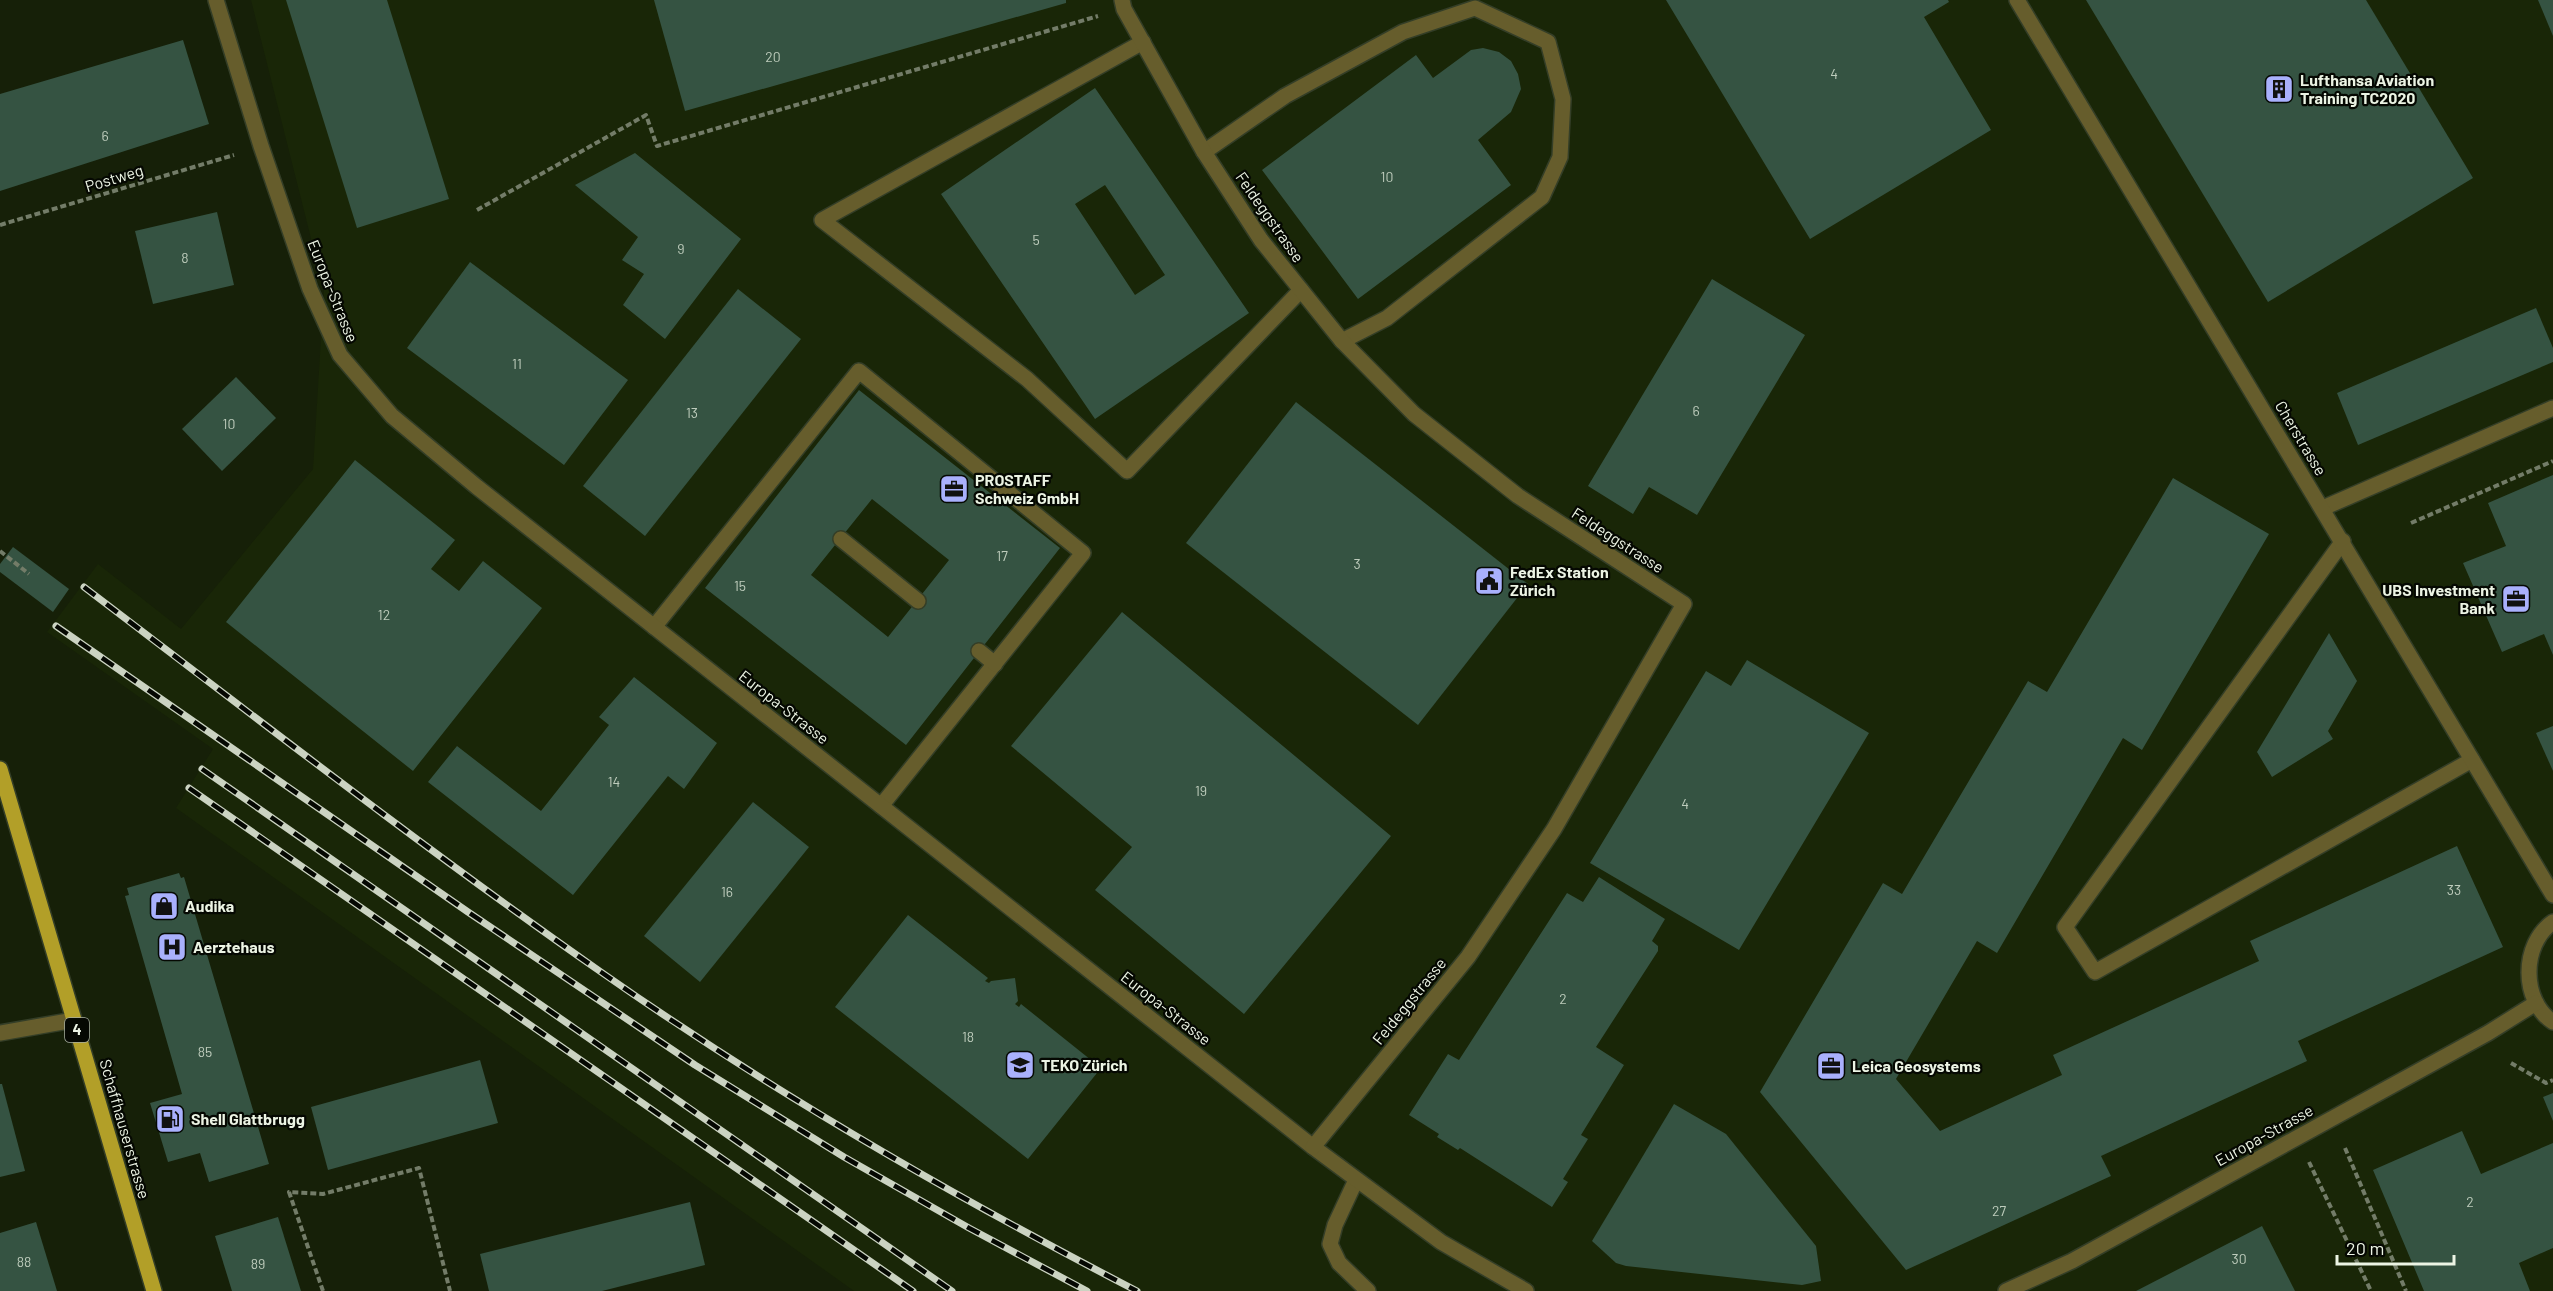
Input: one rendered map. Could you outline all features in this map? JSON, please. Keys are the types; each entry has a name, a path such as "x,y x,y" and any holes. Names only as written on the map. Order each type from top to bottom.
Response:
{"main road":[{"name":"Schaffhauserstrasse","path":"0,769 154,1291"}],"street":[{"name":"Europa-Strasse","path":"216,0 261,146 310,289 340,355 392,416 477,487 1313,1147 1441,1242 1526,1291"},
{"name":"Cherstrasse","path":"2017,0 2553,895"},
{"name":"Feldeggstrasse","path":"1123,4 1204,152 1261,240 1342,341 1414,414 1518,496 1684,604 1554,829 1468,957 1313,1147"},
{"path":"1204,152 1285,96 1403,32 1475,8 1548,42 1563,99 1560,157 1542,197 1387,318 1342,341"},
{"path":"1143,42 822,220 1028,379 1127,471 1301,290"},
{"path":"654,627 775,487 859,371 1083,553 881,806"},
{"path":"2323,508 2553,408"},
{"path":"841,539 918,600"},
{"path":"2343,541 2065,927 2095,972 2472,760"},
{"path":"979,651 995,664"},
{"path":"2553,922 2536,943 2529,963 2529,983 2536,1003 2553,1022"},
{"name":"Europa-Strasse","path":"2006,1291 2072,1261 2488,1033 2536,1003"},
{"path":"0,1033 74,1020"},
{"path":"1356,1180 1335,1225 1330,1244 1339,1263 1368,1291"}],"path":[{"path":"477,210 646,115 657,146 1123,4"},
{"name":"Postweg","path":"0,225 235,155"},
{"path":"2411,523 2553,461"},
{"path":"0,551 29,574"},
{"path":"2511,1063 2546,1083 2553,1080"},
{"path":"2297,1137 2371,1291"},
{"path":"2345,1148 2406,1291"},
{"path":"323,1291 289,1192 323,1194 419,1168 450,1291"}],"shaded area":[{"path":"251,0 2553,0 2553,1291 854,1291 176,808 213,749 47,632 98,564 181,629 313,469 324,290"}],"building":[{"path":"286,0 387,0 449,199 357,228"},
{"path":"654,0 1066,0 1066,3 685,111"},
{"path":"1666,0 1948,0 1949,2 1924,17 1991,130 1810,239"},
{"name":"Lufthansa Aviation Training TC2020","path":"2086,0 2366,0 2473,178 2268,302"},
{"path":"2538,0 2553,0 2553,36"},
{"path":"183,40 209,124 0,191 0,94"},
{"path":"1483,48 1499,52 1511,61 1518,74 1521,89 1511,112 1478,140 1511,185 1358,299 1262,170 1416,55 1433,78 1471,50"},
{"path":"1095,88 1249,313 1095,419 941,194","holes":["1105,185 1165,275 1135,295 1075,204"]},
{"path":"635,153 741,239 665,339 623,305 644,274 622,260 638,237 575,185"},
{"path":"217,212 234,285 153,304 135,231"},
{"path":"470,262 628,380 564,465 407,348"},
{"path":"1712,279 1805,335 1697,515 1649,487 1633,514 1588,486"},
{"path":"738,289 801,339 645,536 583,486"},
{"path":"2536,308 2553,348 2553,362 2358,445 2337,393"},
{"path":"236,377 276,418 222,471 182,429"},
{"path":"859,390 1060,548 906,745 705,588","holes":["872,499 949,560 888,637 811,575"]},
{"path":"1296,402 1528,584 1418,725 1186,543"},
{"path":"355,460 455,540 431,569 459,591 483,561 542,608 413,771 226,622"},
{"name":"UBS Investment Bank","path":"2553,475 2553,655 2544,634 2502,652 2463,563 2506,546 2488,503"},
{"path":"2173,478 2269,534 2142,750 2123,738 1997,953 1977,941 1896,1079 1940,1131 2062,1075 2053,1055 2259,961 2250,941 2457,846 2503,947 2298,1041 2307,1061 2101,1156 2111,1176 1906,1270 1760,1092 1883,883 1902,894 2028,681 2047,692"},
{"path":"13,547 69,589 53,612 0,572 0,564"},
{"path":"1122,612 1391,836 1244,1014 1095,890 1132,847 1011,746"},
{"path":"2329,633 2357,681 2328,731 2333,739 2272,777 2257,752"},
{"path":"1747,660 1869,733 1739,950 1590,863 1706,671 1731,686"},
{"path":"634,677 717,743 684,789 668,776 573,895 428,782 457,746 541,811 609,725 599,717"},
{"path":"2553,726 2553,771 2536,733"},
{"path":"753,802 809,847 700,982 644,936"},
{"path":"179,873 181,878 184,877 269,1164 209,1182 200,1153 168,1162 150,1103 182,1094 125,896 129,895 127,888"},
{"path":"1599,877 1665,919 1652,941 1658,946 1658,951 1596,1047 1624,1065 1581,1135 1588,1139 1563,1179 1568,1182 1552,1207 1460,1148 1458,1150 1437,1137 1439,1134 1409,1115 1448,1054 1459,1060 1567,893 1583,902"},
{"path":"908,915 988,978 985,981 989,983 1015,978 1018,1001 1015,1004 1019,1007 1021,1004 1101,1068 1028,1159 835,1007"},
{"path":"480,1060 498,1123 328,1170 311,1107"},
{"path":"0,1084 2,1084 25,1171 0,1177"},
{"path":"2553,1093 2553,1121 2543,1097"},
{"path":"1674,1104 1726,1134 1816,1246 1821,1281 1802,1285 1626,1266 1616,1263 1592,1241"},
{"path":"2462,1131 2481,1174 2553,1143 2553,1248 2519,1263 2530,1291 2424,1291 2373,1170"},
{"path":"690,1202 705,1265 602,1291 489,1291 480,1254"},
{"path":"278,1217 301,1291 232,1291 215,1236"},
{"path":"36,1222 57,1291 0,1291 0,1233"},
{"path":"2262,1226 2295,1291 2136,1291"}],"railway":[{"path":"84,587 405,830 665,1016 797,1100 931,1180 1137,1291"},
{"path":"56,626 468,912 695,1065 844,1157 969,1228 1087,1291"},
{"path":"202,769 952,1291"},
{"path":"189,788 913,1291"}],"place":[{"name":"Lufthansa Aviation Training TC2020","path":"2279,89"},
{"name":"PROSTAFF Schweiz GmbH","path":"954,489"},
{"name":"FedEx Station Zürich","path":"1489,581"},
{"name":"UBS Investment Bank","path":"2516,599"},
{"name":"Audika","path":"164,906"},
{"name":"Aerztehaus","path":"172,947"},
{"name":"TEKO Zürich","path":"1020,1065"},
{"name":"Leica Geosystems","path":"1831,1066"},
{"name":"Shell Glattbrugg","path":"170,1119"}]}
